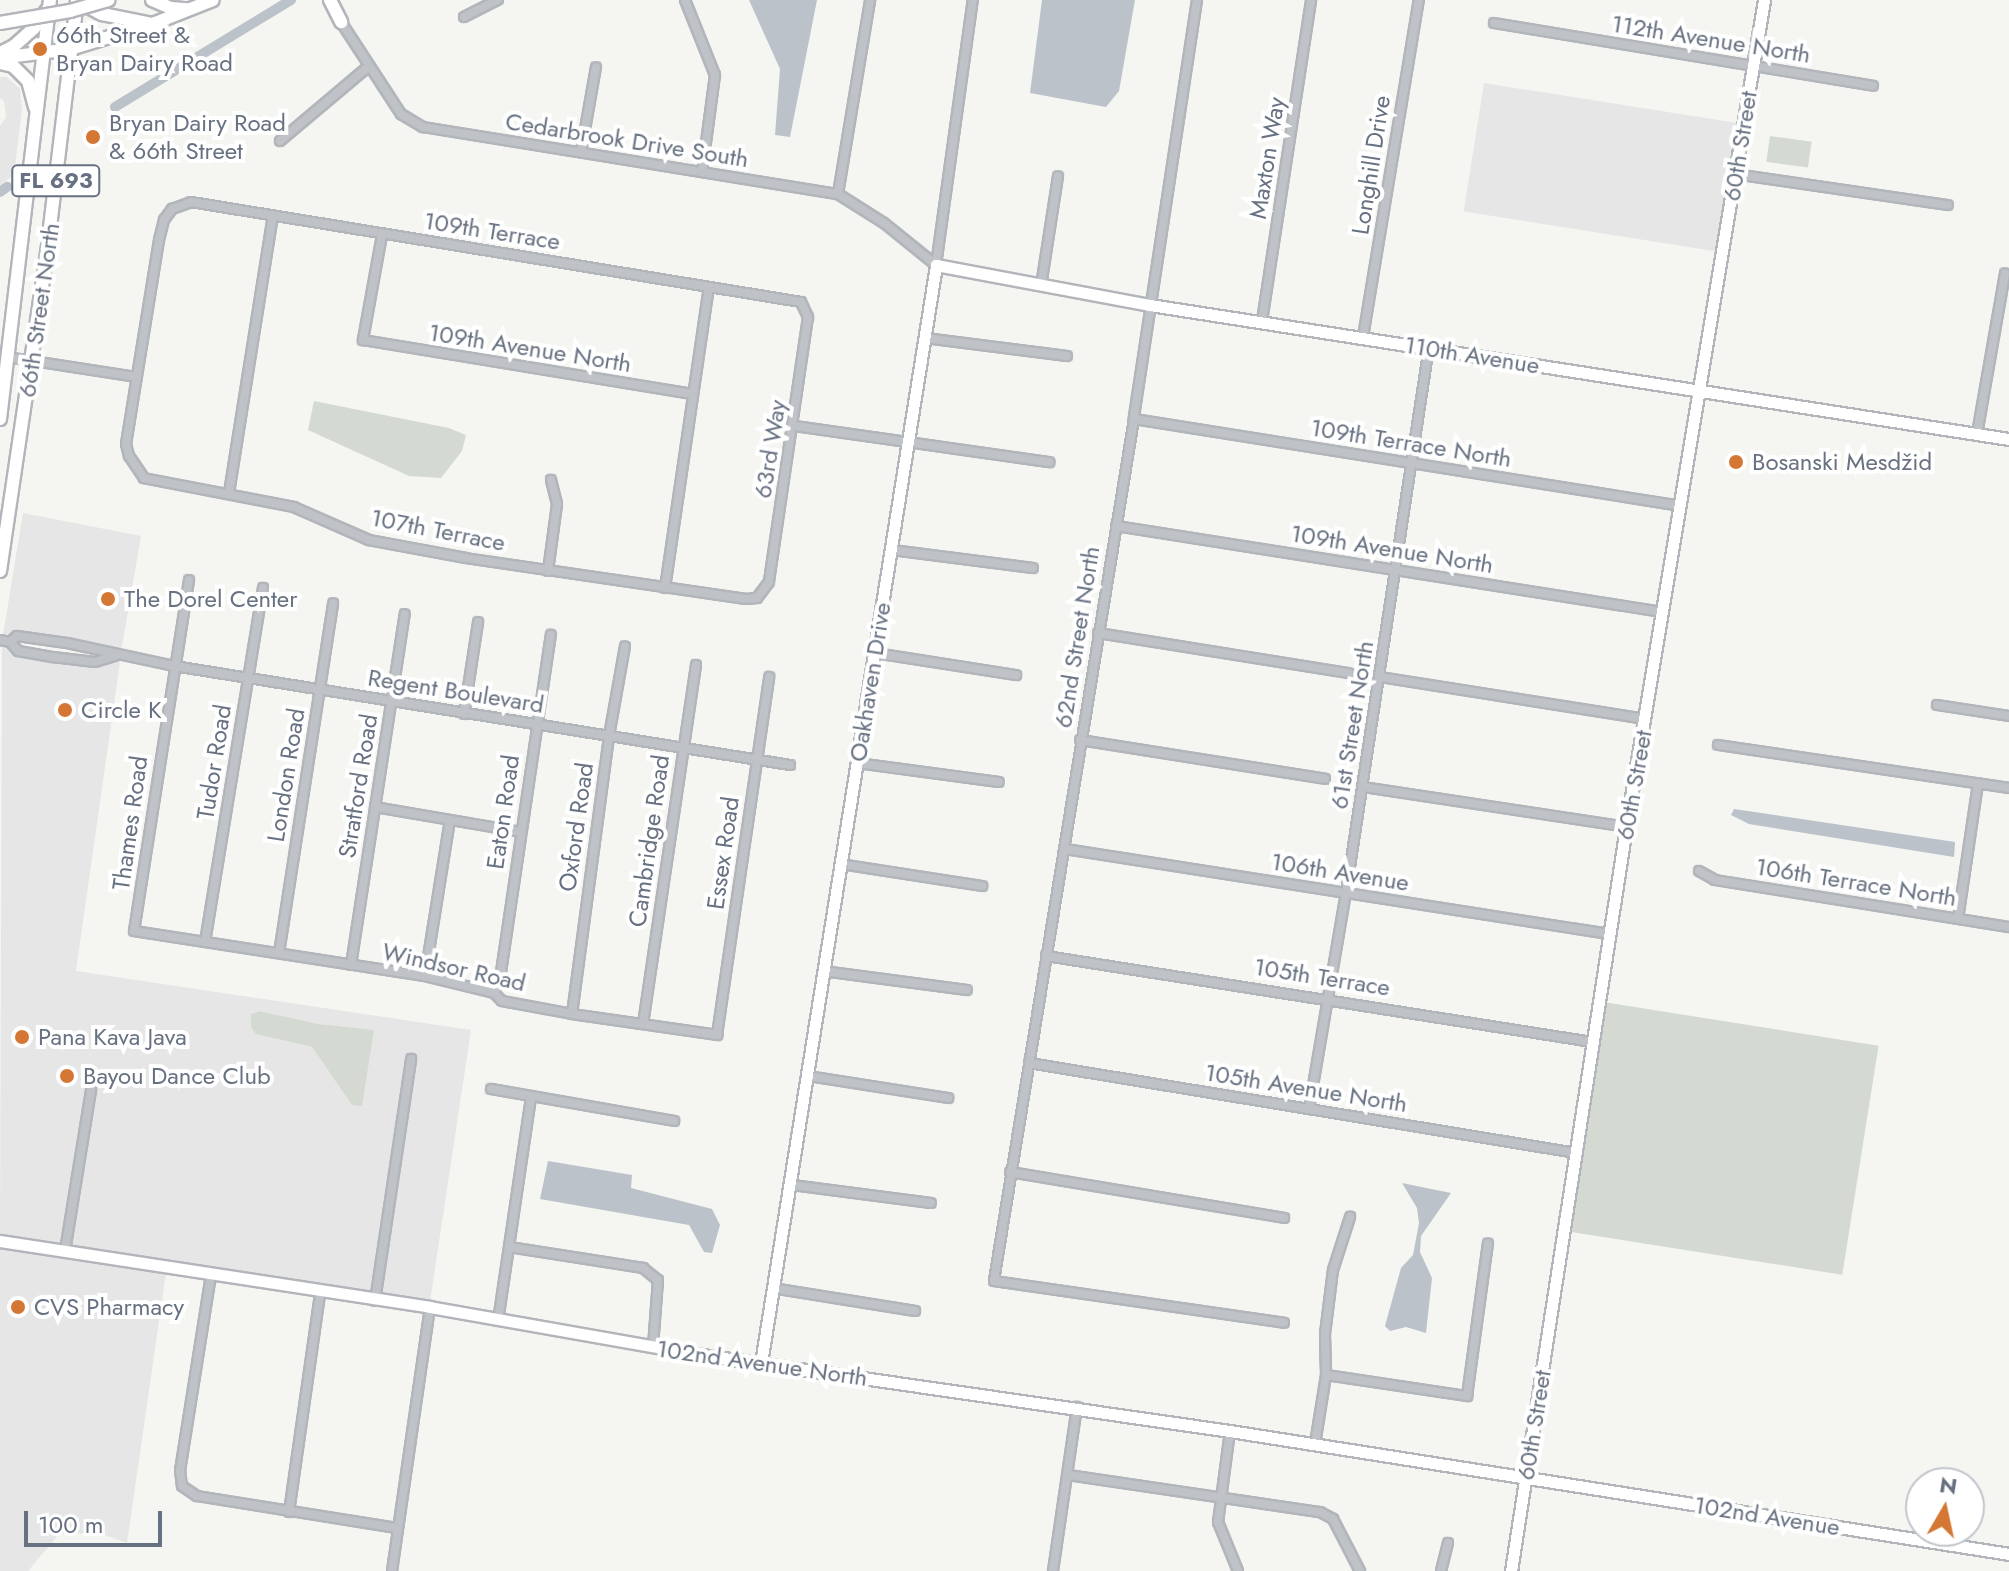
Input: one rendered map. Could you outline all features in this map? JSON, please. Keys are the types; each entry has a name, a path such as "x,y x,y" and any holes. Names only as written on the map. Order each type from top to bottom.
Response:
{"main road":[{"path":"77,0 102,14 155,23"},
{"name":"66th Street North","path":"0,571 32,361 77,0"},
{"path":"0,23 70,11 108,0"},
{"path":"152,0 171,8 190,9"},
{"path":"0,58 70,49 155,23 213,0"},
{"path":"330,0 341,22"},
{"path":"0,58 34,28 56,2 74,22"},
{"name":"66th Street North","path":"0,419 36,110 48,30 56,2"},
{"path":"0,58 28,81 36,110"}],"street":[{"path":"464,17 498,0"},
{"path":"685,0 715,75 702,172"},
{"path":"838,194 870,0"},
{"name":"Oakhaven Drive","path":"761,1363 792,1185 823,971 925,338 973,0"},
{"name":"62nd Street North","path":"1197,0 1134,419 994,1281 1284,1323"},
{"name":"Maxton Way","path":"1262,321 1311,0"},
{"name":"Longhill Drive","path":"1363,337 1419,0"},
{"name":"60th Street","path":"1511,1571 1626,827 1764,0"},
{"name":"Cedarbrook Drive South","path":"341,22 401,114 423,127 838,194 884,223 936,265"},
{"name":"112th Avenue North","path":"1494,23 1873,86"},
{"path":"280,141 368,67"},
{"path":"581,152 596,67"},
{"path":"1735,174 1948,205"},
{"path":"1041,286 1058,176"},
{"name":"109th Terrace","path":"136,377 164,220 177,205 191,202 801,302"},
{"path":"229,493 273,216"},
{"name":"109th Avenue North","path":"382,235 363,340 692,394"},
{"name":"110th Avenue","path":"936,265 1150,305 2009,439"},
{"path":"1977,434 2005,273"},
{"path":"665,588 709,287"},
{"name":"63rd Way","path":"757,598 769,582 795,426 808,317 801,302"},
{"path":"925,338 1067,356"},
{"name":"61st Street North","path":"1309,1109 1363,787 1429,347"},
{"path":"7,357 136,377"},
{"name":"107th Terrace","path":"136,377 126,444 129,456 144,478 294,507 369,540 548,571 757,598"},
{"name":"109th Terrace North","path":"1134,419 1681,506"},
{"path":"795,426 1049,462"},
{"path":"548,571 557,504 551,480"},
{"name":"109th Avenue North","path":"1116,526 1662,612"},
{"path":"892,550 1033,568"},
{"name":"Thames Road","path":"134,931 189,580"},
{"name":"Tudor Road","path":"205,942 263,588"},
{"name":"London Road","path":"279,953 333,603"},
{"name":"Stratford Road","path":"351,965 405,614"},
{"path":"464,714 478,622"},
{"path":"1098,633 1349,673"},
{"name":"Eaton Road","path":"494,993 500,979 551,635"},
{"name":"Regent Boulevard","path":"116,656 95,662 81,661 18,651 5,641 17,636 30,638 174,666 790,765"},
{"name":"Oxford Road","path":"572,1014 609,736 625,646"},
{"path":"875,653 1016,675"},
{"name":"Cambridge Road","path":"643,1024 696,665"},
{"name":"Essex Road","path":"717,1035 769,677"},
{"path":"1380,677 1645,719"},
{"path":"1937,705 2009,716"},
{"path":"1080,740 1325,779"},
{"path":"1718,745 2009,788"},
{"path":"857,763 999,782"},
{"path":"1958,919 1978,783"},
{"path":"1363,787 1626,827"},
{"path":"375,807 521,832"},
{"path":"425,976 450,820"},
{"name":"106th Avenue","path":"1065,849 1609,934"},
{"path":"840,864 982,886"},
{"name":"106th Terrace North","path":"1699,871 1715,880 2009,927"},
{"name":"Windsor Road","path":"134,931 425,976 494,993 502,1001 717,1035"},
{"name":"105th Terrace","path":"1046,956 1328,997 1592,1042"},
{"path":"823,971 967,990"},
{"path":"375,1301 411,1059"},
{"name":"105th Avenue North","path":"1029,1063 1576,1153"},
{"path":"808,1076 948,1098"},
{"path":"491,1089 674,1121"},
{"path":"65,1251 91,1090"},
{"path":"498,1322 531,1097"},
{"path":"1010,1172 1284,1218"},
{"path":"792,1185 931,1203"},
{"path":"1315,1444 1326,1375 1325,1334 1333,1270 1350,1217"},
{"name":"102nd Avenue North","path":"0,1241 320,1293 430,1307 498,1322 653,1347 1077,1407 1526,1478"},
{"path":"1326,1375 1467,1396 1488,1243"},
{"path":"509,1247 643,1268 658,1280 653,1347"},
{"path":"211,1275 180,1470 182,1486 197,1496 397,1528"},
{"path":"772,1288 915,1311"},
{"path":"289,1512 320,1293"},
{"path":"392,1571 430,1307"},
{"path":"1053,1571 1077,1407"},
{"path":"1230,1431 1218,1522 1238,1571"},
{"path":"1068,1475 1320,1512 1333,1519 1360,1571"},
{"name":"102nd Avenue","path":"1526,1478 2009,1554"},
{"path":"1441,1571 1448,1543"}],"shaded area":[{"path":"749,0 817,0 790,137 775,135 780,69"},
{"path":"1042,0 1135,0 1119,91 1106,107 1030,93"},
{"path":"0,77 7,77 20,89 22,109 14,175 0,185 0,126 6,117 4,101 0,98"},
{"path":"1484,83 1739,123 1718,252 1464,211"},
{"path":"1770,136 1812,142 1808,168 1766,162"},
{"path":"314,401 449,428 466,435 462,451 441,478 409,476 308,430"},
{"path":"23,513 141,536 121,652 93,643 18,631 3,635"},
{"path":"2,646 17,657 94,668 120,662 76,971 471,1030 430,1302 381,1296 415,1054 407,1054 371,1295 71,1247 96,1085 87,1085 62,1245 0,1236","holes":["259,1011 319,1024 374,1030 352,1104 312,1047 269,1037 251,1014"]},
{"path":"1734,809 1955,842 1954,857 1749,824 1731,815"},
{"path":"1603,1002 1879,1046 1842,1275 1567,1231"},
{"path":"259,1011 319,1024 374,1030 362,1106 352,1105 312,1047 256,1034 251,1027 251,1014"},
{"path":"548,1161 632,1175 631,1188 712,1209 720,1225 712,1253 704,1252 689,1225 540,1199"},
{"path":"1402,1183 1451,1193 1421,1236 1420,1252 1432,1278 1426,1333 1406,1327 1390,1331 1385,1326 1401,1268 1413,1255 1419,1223 1417,1208"},
{"path":"0,1246 166,1273 127,1543 99,1533 59,1534 28,1571 0,1571"}],"waterway":[{"path":"115,107 291,0"},
{"path":"0,192 7,187"}],"place":[{"name":"66th Street & Bryan Dairy Road","path":"40,49"},
{"name":"Bryan Dairy Road & 66th Street","path":"93,137"},
{"name":"Bosanski Mesdžid","path":"1736,462"},
{"name":"The Dorel Center","path":"108,599"},
{"name":"Circle K","path":"65,710"},
{"name":"Pana Kava Java","path":"22,1037"},
{"name":"Bayou Dance Club","path":"67,1076"},
{"name":"CVS Pharmacy","path":"18,1307"}]}
